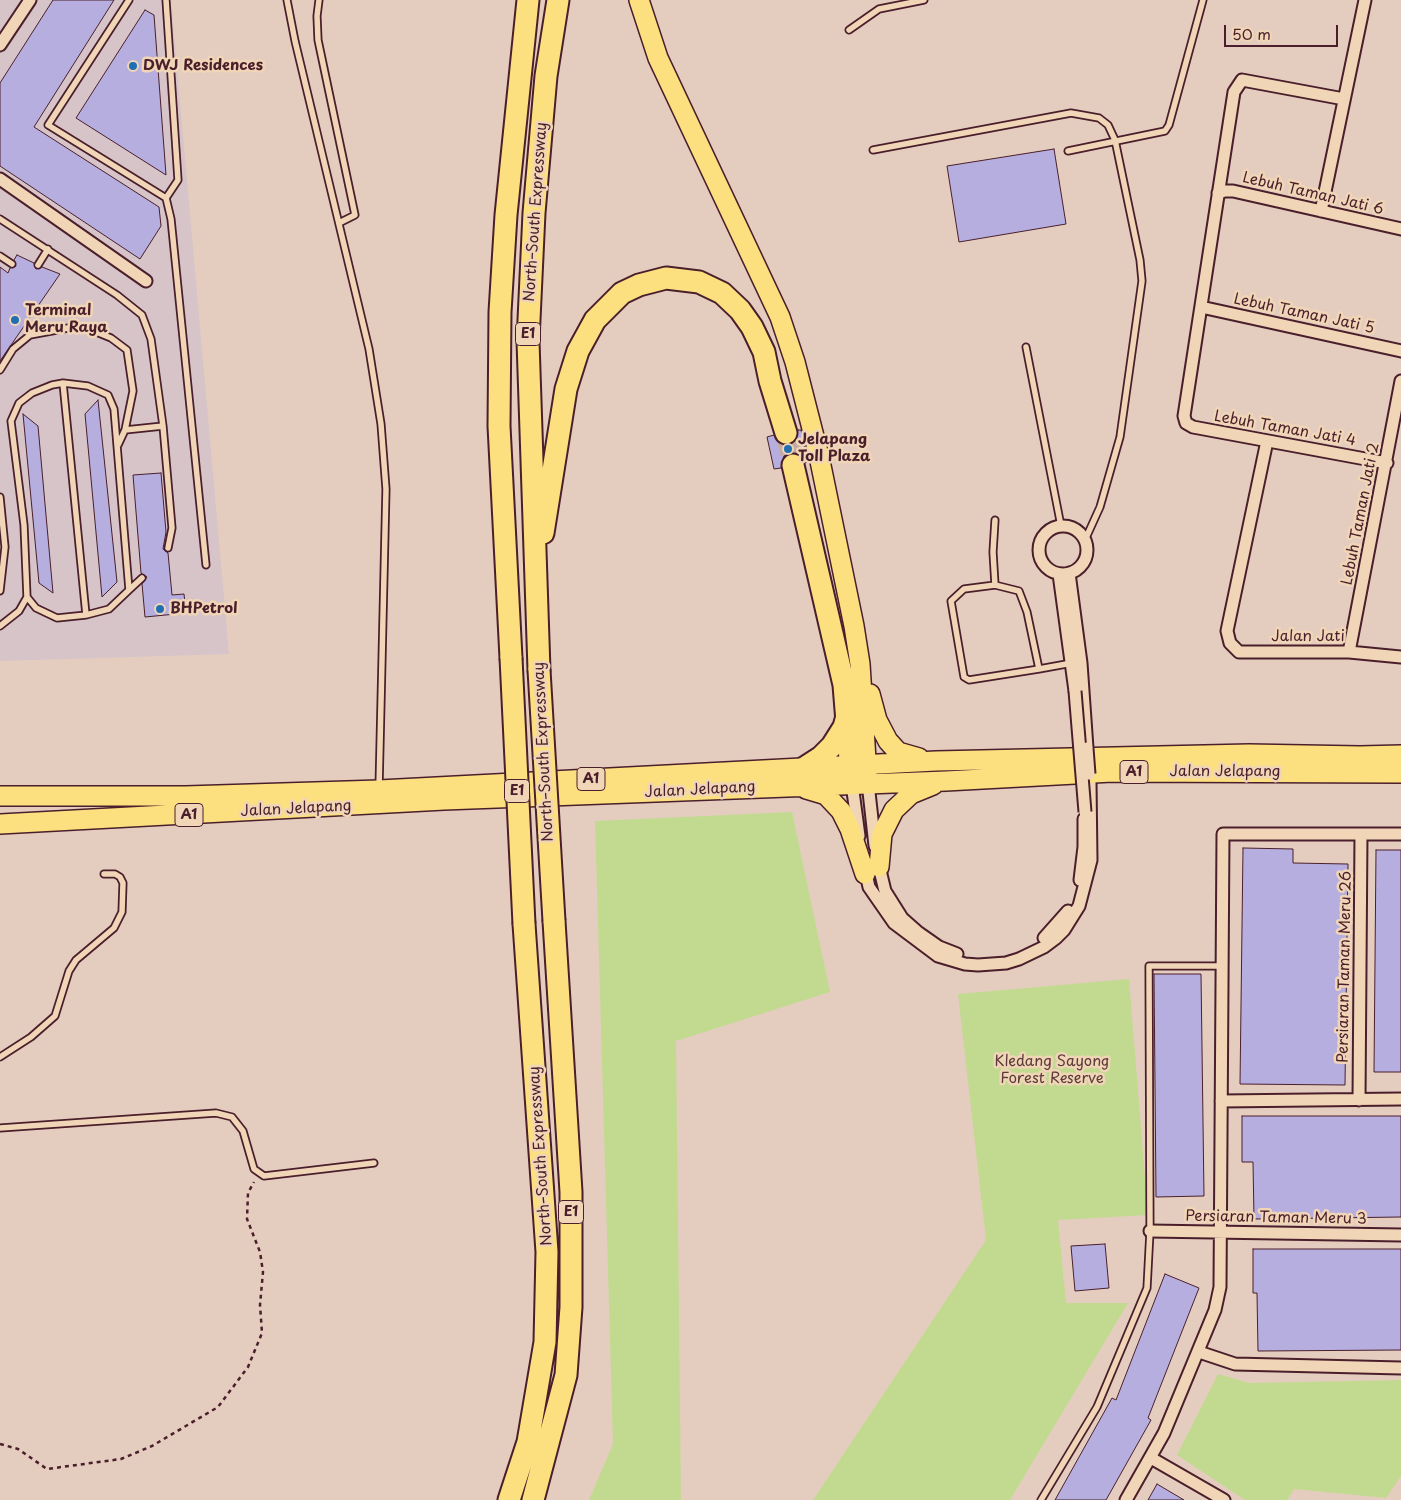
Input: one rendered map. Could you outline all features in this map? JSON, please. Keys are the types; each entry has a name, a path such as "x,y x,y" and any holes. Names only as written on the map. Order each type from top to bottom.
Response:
{"highway":[{"name":"North–South Expressway","path":"533,1500 566,1375 571,1307 571,1192 536,621 528,410 528,331 534,213 546,76 558,0"},
{"name":"North–South Expressway","path":"509,1500 528,1442 545,1342 547,1252 524,924 499,426 500,312 506,215 527,2"},
{"path":"536,621 544,522 566,389 578,351 595,320 622,293 639,285 666,278 699,282 722,293 740,310 752,327 764,352 770,382 786,433"},
{"path":"793,465 844,685 859,774"},
{"path":"804,768 821,757 832,746 844,727 848,714"}],"main road":[{"path":"639,0 658,58 780,317 795,362 834,521 860,664 877,720 888,741 898,752 936,761"},
{"path":"859,774 860,664"},
{"name":"Jalan Jelapang","path":"0,824 444,800 793,785 936,761 1249,754 1401,754"},
{"name":"Jalan Jelapang","path":"0,796 186,796 379,790 804,768 946,781 1112,772 1401,773"},
{"path":"872,871 882,834 894,810 911,794 946,781"},
{"path":"793,785 818,792 835,803 872,871"}],"street":[{"path":"0,45 30,0"},
{"path":"1321,211 1364,0"},
{"path":"1201,307 1231,105 1234,92 1242,80 1344,99"},
{"path":"0,179 146,281"},
{"name":"Lebuh Taman Jati 6","path":"1218,193 1225,190 1233,191 1401,229"},
{"name":"Lebuh Taman Jati 5","path":"1201,307 1401,351"},
{"name":"Lebuh Taman Jati 4","path":"1201,307 1184,416 1186,423 1193,427 1387,463"},
{"name":"Lebuh Taman Jati 2","path":"1349,652 1387,463 1401,381"},
{"name":"Jalan Jati","path":"1267,441 1227,631 1230,643 1239,652 1349,652 1401,657"},
{"path":"1062,526 1075,529 1085,540 1087,554 1085,560 1075,571 1064,574 1045,566 1041,560 1039,545 1047,532 1062,526"},
{"path":"872,871 902,918 939,947 966,957 980,958 1006,955 1040,941 1062,920 1070,908 1081,874 1084,847 1084,812 1064,574"},
{"path":"859,774 872,871 869,887 894,924 938,956 965,964 978,965 1006,963 1032,954 1044,947 1064,930 1082,897 1091,860 1092,812 1081,663 1064,574"},
{"path":"1126,1500 1164,1434 1199,1352 1218,1298 1221,1232 1223,834 1401,834"},
{"name":"Persiaran Taman Meru 26","path":"1359,1100 1362,834"},
{"path":"1221,1101 1401,1099"},
{"name":"Persiaran Taman Meru 3","path":"1150,1231 1401,1235"},
{"path":"1199,1352 1235,1364 1401,1368"},
{"path":"1151,1458 1224,1500"}],"lane":[{"path":"129,0 48,125 166,198 172,219 206,565"},
{"path":"166,0 178,180 166,198"},
{"path":"287,0 295,41 369,349 381,424 386,489 379,790"},
{"path":"319,0 317,16 318,40 355,215 339,223"},
{"path":"849,30 879,9 924,0"},
{"path":"1068,152 1115,140 1165,131 1169,125 1203,0"},
{"path":"873,150 1071,113 1086,114 1099,118 1108,125 1115,140 1140,260 1142,281 1120,437 1100,507 1085,540"},
{"path":"0,219 117,295 142,315 151,339 163,426 172,528 168,548"},
{"path":"38,265 48,249"},
{"path":"0,256 12,264"},
{"path":"0,370 13,349 30,334 68,328 89,329 110,338 128,350 133,391 125,430 117,447"},
{"path":"1026,347 1062,526"},
{"path":"63,383 86,615"},
{"path":"0,626 19,611 27,597 24,525 11,420 19,403 32,393 52,384 63,383 88,386 108,395 114,409 129,590"},
{"path":"125,430 163,426"},
{"path":"0,497 5,547 0,591"},
{"path":"995,520 993,552 995,585"},
{"path":"27,597 36,608 57,618 86,615 109,609 142,578"},
{"path":"1039,669 1027,612 1019,591 995,585 964,589 951,601 964,677 969,680 1072,664"},
{"path":"0,1057 31,1037 55,1016 69,971 76,960 114,928 122,912 123,883 120,877 115,874 104,874"},
{"path":"1041,1500 1110,1382 1147,1288 1150,1231 1149,966 1222,966"},
{"path":"0,1128 216,1113 232,1117 243,1131 254,1169 258,1174 264,1176 374,1163"}],"path":[{"path":"0,1444 18,1449 47,1469 121,1459 152,1446 218,1407 248,1367 262,1333 260,1305 263,1272 260,1252 246,1218 248,1193 258,1174"}],"shaded area":[{"path":"0,0 171,0 229,654 0,661"}],"green space":[{"path":"792,812 830,992 676,1041 681,1500 589,1500 613,1444 595,821"},
{"name":"Kledang Sayong Forest Reserve","path":"1129,979 1148,1215 1058,1220 1066,1303 1128,1303 1010,1500 813,1500 986,1240 958,994"},
{"path":"1218,1374 1249,1383 1401,1380 1401,1476 1386,1498 1294,1489 1287,1500 1245,1500 1177,1455"}],"building":[{"path":"53,0 114,0 34,127 159,207 161,226 140,259 0,166 0,83"},
{"name":"DWJ Residences","path":"145,10 154,15 166,175 76,118"},
{"path":"1054,149 1066,224 959,242 947,166"},
{"name":"Terminal Meru Raya","path":"17,255 34,263 36,269 42,267 60,274 0,361 0,267 8,273 10,268 16,266 14,260"},
{"path":"98,400 117,582 102,597 85,414"},
{"path":"23,414 38,426 53,593 39,583"},
{"name":"Jelapang Toll Plaza","path":"798,430 801,430 808,462 805,463 797,453 791,453 784,456 781,468 774,469 767,437 774,435 778,442 789,445 795,441"},
{"path":"161,473 166,532 163,549 168,553 172,595 184,594 186,613 145,617 142,584 147,577 141,573 133,475"},
{"path":"1243,848 1293,849 1293,863 1348,864 1345,1085 1240,1084"},
{"path":"1376,850 1401,850 1401,1072 1374,1072"},
{"path":"1154,974 1201,974 1204,1196 1156,1197"},
{"path":"1242,1116 1401,1116 1401,1217 1254,1219 1253,1162 1242,1162"},
{"path":"1105,1244 1109,1288 1075,1291 1071,1246"},
{"path":"1253,1249 1401,1249 1401,1350 1258,1351 1257,1293 1253,1293"},
{"path":"1165,1274 1199,1288 1148,1418 1151,1420 1106,1500 1055,1500 1112,1398 1116,1400"},
{"path":"1157,1484 1184,1500 1148,1500"}],"tunnel":[{"path":"786,433 793,465"}],"place":[{"name":"DWJ Residences","path":"133,66"},
{"name":"Terminal Meru Raya","path":"15,320"},
{"name":"Jelapang Toll Plaza","path":"788,449"},
{"name":"BHPetrol","path":"160,609"}]}
